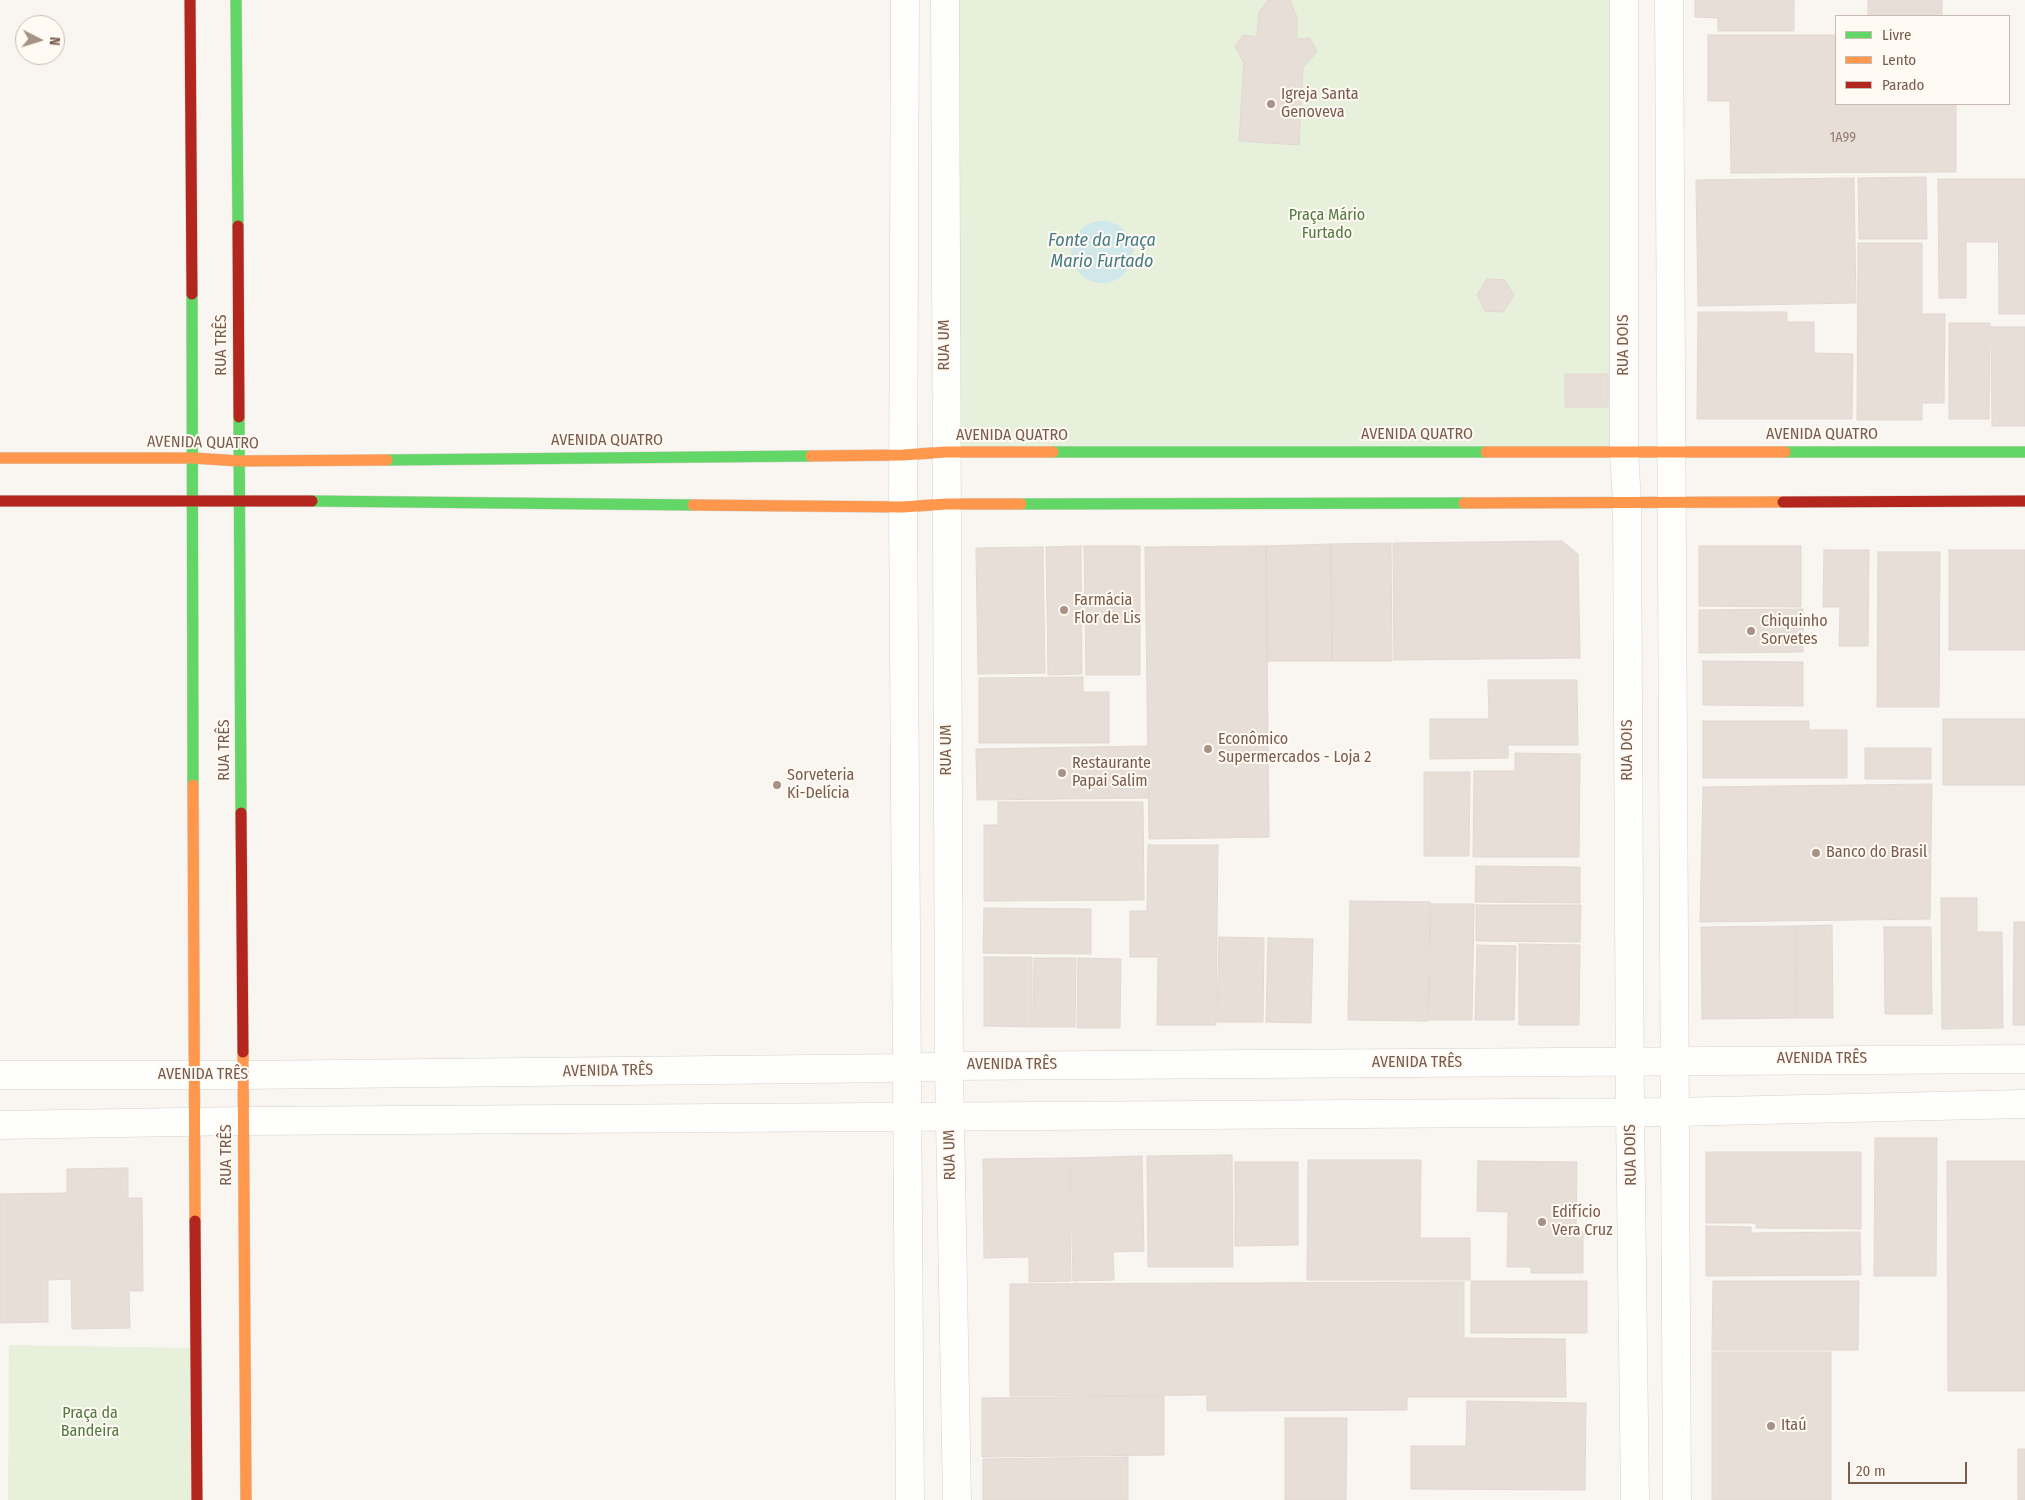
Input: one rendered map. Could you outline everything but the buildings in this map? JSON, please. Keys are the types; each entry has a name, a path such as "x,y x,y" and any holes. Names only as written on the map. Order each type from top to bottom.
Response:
{"street":[{"name":"RUA TRÊS","path":"190,0 197,1500"},
{"name":"RUA TRÊS","path":"236,0 246,1500"},
{"path":"905,0 903,507 910,1500"},
{"name":"RUA UM","path":"945,0 949,1066 957,1500"},
{"name":"RUA DOIS","path":"1624,0 1624,451 1627,502 1630,1112 1635,1500"},
{"path":"1669,0 1670,501 1677,1500"},
{"name":"AVENIDA QUATRO","path":"0,458 193,458 239,461 903,455 946,452 2025,452"},
{"path":"0,501 193,500 903,507 946,504 2025,501"},
{"name":"AVENIDA TRÊS","path":"0,1075 244,1075 949,1066 2025,1059"},
{"path":"0,1126 244,1121 1674,1112 2025,1104"}],"green space":[{"name":"Praça Mário Furtado","path":"946,0 1623,0 1623,449 946,451"},
{"name":"Praça da Bandeira","path":"9,1345 193,1348 195,1500 8,1500"}],"water":[{"name":"Fonte da Praça Mario Furtado","path":"1096,221 1108,221 1124,230 1131,240 1133,252 1131,264 1124,274 1108,283 1096,283 1085,278 1076,269 1071,258 1071,246 1076,235 1085,226"}],"traffic: fast":[{"path":"236,0 238,226"},
{"path":"192,294 193,785"},
{"path":"239,417 241,813"},
{"path":"1053,452 1486,452"},
{"path":"1785,452 2025,452"},
{"path":"387,460 811,456"},
{"path":"312,501 693,505"},
{"path":"1021,504 1464,503"}],"traffic: slow":[{"path":"811,456 903,455 946,452 1053,452"},
{"path":"1486,452 1785,452"},
{"path":"0,458 193,458 239,461 387,460"},
{"path":"1464,503 1783,502"},
{"path":"693,505 903,507 946,504 1021,504"},
{"path":"193,785 195,1221"},
{"path":"243,1052 246,1500"}],"traffic: jam":[{"path":"190,0 192,294"},
{"path":"238,226 239,417"},
{"path":"0,501 312,501"},
{"path":"1783,502 2025,501"},
{"path":"241,813 243,1052"},
{"path":"195,1221 197,1500"}],"place":[{"name":"Igreja Santa Genoveva","path":"1271,104"},
{"name":"Farmácia Flor de Lis","path":"1064,610"},
{"name":"Chiquinho Sorvetes","path":"1751,631"},
{"name":"Econômico Supermercados - Loja 2","path":"1208,749"},
{"name":"Restaurante Papai Salim","path":"1062,773"},
{"name":"Sorveteria Ki-Delícia","path":"777,785"},
{"name":"Banco do Brasil","path":"1816,853"},
{"name":"Edifício Vera Cruz","path":"1542,1222"},
{"name":"Itaú","path":"1771,1426"}]}
